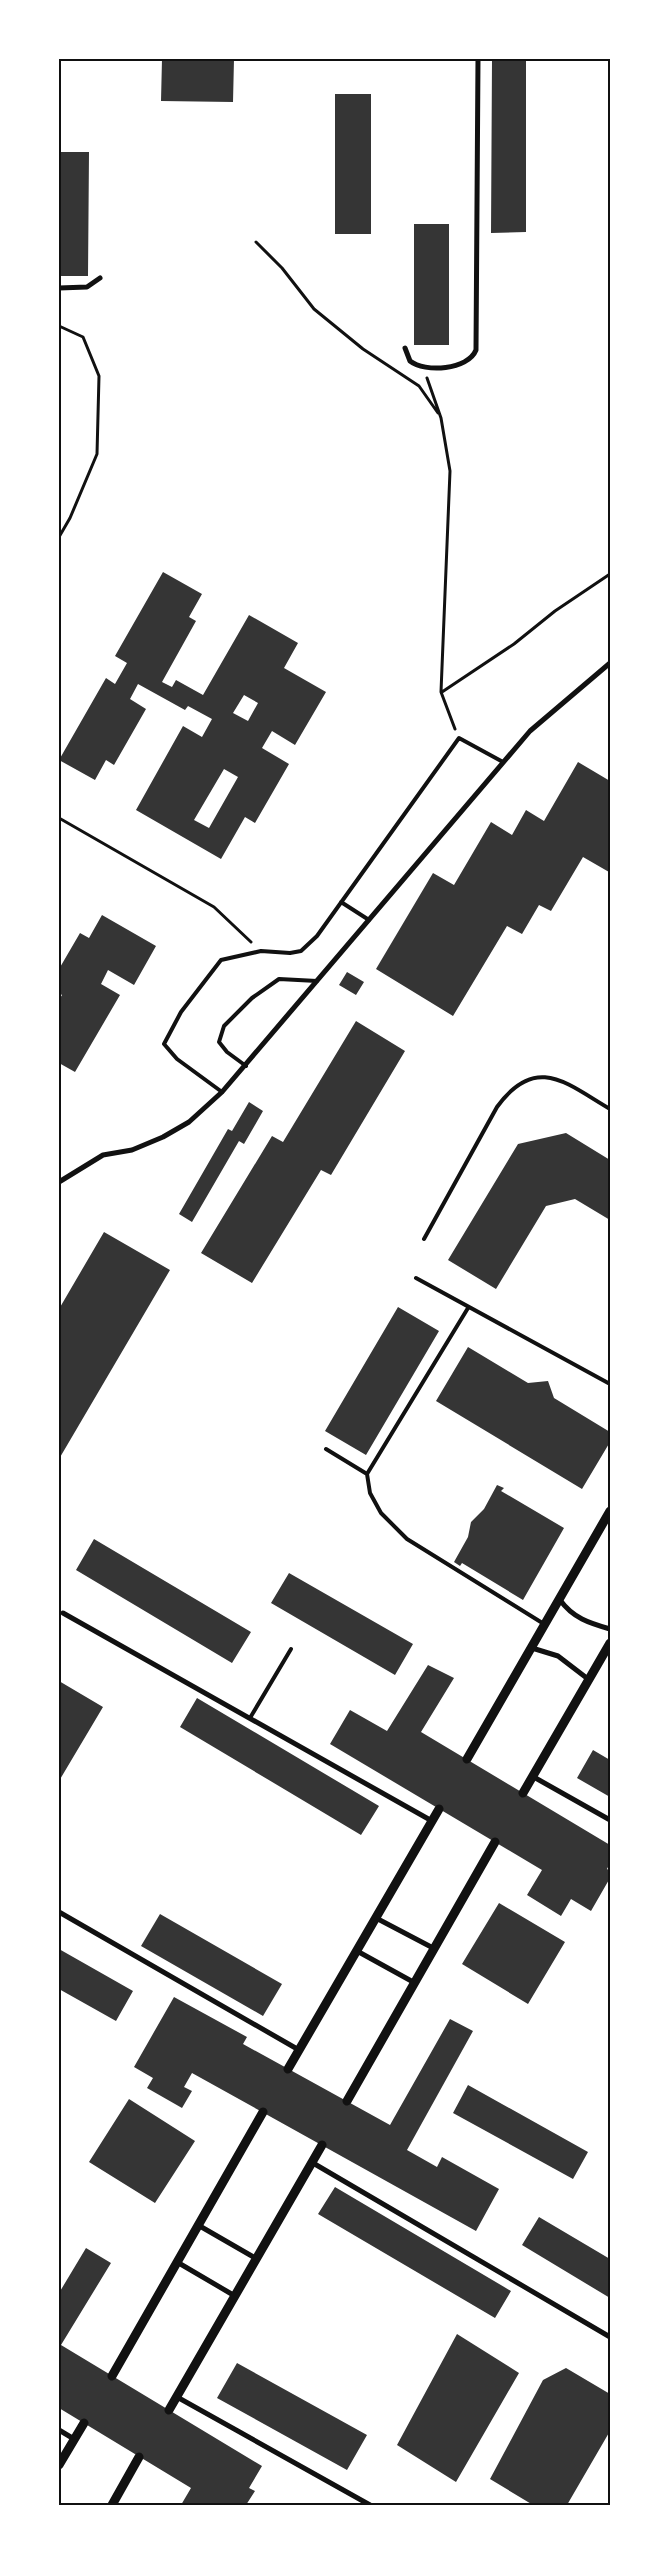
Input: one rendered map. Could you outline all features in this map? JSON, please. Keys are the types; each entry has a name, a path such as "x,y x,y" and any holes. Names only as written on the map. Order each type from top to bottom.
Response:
{"street":[{"path":"405,348 410,362 421,367 461,365 469,361 476,350 478,59"},
{"path":"59,288 88,288 100,278"},
{"path":"59,1182 103,1155 132,1150 163,1137 189,1122 222,1092 318,982 530,730 610,663"},
{"path":"467,1759 546,1625 610,1511"},
{"path":"560,1600 568,1610 579,1618 610,1629"},
{"path":"63,1613 432,1821"},
{"path":"523,1793 610,1643"},
{"path":"532,1648 558,1656 588,1679"},
{"path":"532,1776 610,1820"},
{"path":"288,2069 439,1808"},
{"path":"347,2101 495,1842"},
{"path":"59,1912 299,2050"},
{"path":"376,1918 435,1949"},
{"path":"357,1951 415,1983"},
{"path":"112,2376 262,2112"},
{"path":"169,2410 322,2145"},
{"path":"313,2163 610,2338"},
{"path":"197,2225 257,2259"},
{"path":"176,2262 236,2296"},
{"path":"177,2397 370,2505"},
{"path":"59,2465 84,2423"},
{"path":"59,2430 74,2439"},
{"path":"112,2505 139,2457"}],"lane":[{"path":"222,1092 177,1059 164,1044 181,1012 221,960 261,951 290,953 301,951 317,936 459,738 504,762"},
{"path":"341,902 369,920"},
{"path":"246,1066 227,1052 219,1042 224,1026 252,998 280,979 318,982"},
{"path":"424,1238 497,1107 506,1094 518,1084 540,1077 555,1078 610,1109"},
{"path":"416,1278 610,1384"},
{"path":"468,1308 367,1474 370,1493 382,1513 407,1539 546,1625"},
{"path":"326,1449 367,1474"},
{"path":"250,1718 291,1649"}],"path":[{"path":"256,242 282,268 314,309 363,349 418,386 441,418"},
{"path":"59,326 83,337 99,376 97,454 70,518 59,537"},
{"path":"421,367 441,418 450,471 442,692 459,738"},
{"path":"442,692 514,644 555,611 610,574"},
{"path":"59,818 214,907 261,951"}],"building":[{"path":"162,59 234,59 233,102 161,101"},
{"path":"492,59 526,59 526,232 491,233"},
{"path":"335,94 371,94 371,234 335,234"},
{"path":"59,152 89,152 88,276 59,276"},
{"path":"414,224 449,224 449,345 414,345"},
{"path":"163,572 202,594 189,617 196,621 162,682 172,687 176,680 203,695 249,615 298,643 284,668 326,692 295,745 272,731 262,748 289,764 255,823 245,817 221,859 136,810 183,726 202,737 212,719 188,706 185,710 138,684 130,699 146,709 114,765 106,760 95,780 59,760 106,678 115,684 127,663 115,656","holes":["244,695 258,703 248,721 233,713","224,769 238,777 209,828 194,820"]},
{"path":"578,762 610,781 609,872 583,857 551,911 539,905 522,934 507,926 453,1016 376,969 433,873 454,885 491,822 512,835 526,810 544,821"},
{"path":"102,915 156,946 134,985 108,970 101,984 120,995 75,1072 59,1063 59,1000 62,995 59,993 59,969 80,933 89,938"},
{"path":"347,972 364,982 356,995 339,985"},
{"path":"356,1021 405,1051 331,1175 321,1170 252,1283 201,1253 272,1136 283,1142"},
{"path":"249,1102 263,1111 244,1144 239,1141 192,1222 179,1214 228,1129 232,1131"},
{"path":"566,1133 610,1160 610,1220 575,1199 546,1206 496,1289 448,1260 518,1144"},
{"path":"104,1232 170,1270 59,1459 59,1309"},
{"path":"398,1307 439,1331 366,1455 325,1431"},
{"path":"468,1347 528,1383 548,1381 554,1398 610,1432 610,1442 582,1489 436,1401"},
{"path":"497,1485 504,1488 501,1491 564,1528 523,1600 462,1563 460,1566 454,1562 468,1537 471,1522 484,1509"},
{"path":"94,1539 251,1632 232,1663 76,1570"},
{"path":"289,1573 413,1644 395,1675 271,1603"},
{"path":"428,1665 454,1678 421,1732 610,1845 610,1863 607,1869 610,1871 610,1878 591,1911 571,1899 561,1916 527,1895 542,1870 330,1744 350,1710 387,1731"},
{"path":"59,1681 103,1707 59,1781"},
{"path":"197,1698 379,1806 361,1835 180,1727"},
{"path":"593,1750 610,1760 610,1797 577,1778"},
{"path":"499,1903 565,1942 528,2004 462,1964"},
{"path":"160,1914 282,1984 263,2016 141,1946"},
{"path":"59,1949 133,1991 116,2021 59,1989"},
{"path":"174,1997 247,2037 243,2044 390,2125 450,2019 473,2031 407,2150 437,2167 442,2157 499,2189 476,2231 192,2073 184,2087 192,2091 182,2108 147,2088 153,2078 134,2067"},
{"path":"468,2085 588,2152 573,2179 453,2113"},
{"path":"129,2099 195,2141 155,2203 89,2162"},
{"path":"335,2187 511,2291 495,2318 318,2214"},
{"path":"539,2217 610,2259 610,2298 522,2245"},
{"path":"86,2248 111,2263 61,2345 262,2466 249,2488 255,2491 246,2505 181,2505 191,2488 59,2408 59,2293"},
{"path":"457,2334 519,2373 456,2482 397,2445"},
{"path":"237,2363 367,2435 347,2470 217,2398"},
{"path":"566,2368 610,2394 610,2431 567,2505 533,2505 490,2479 543,2380"}]}
